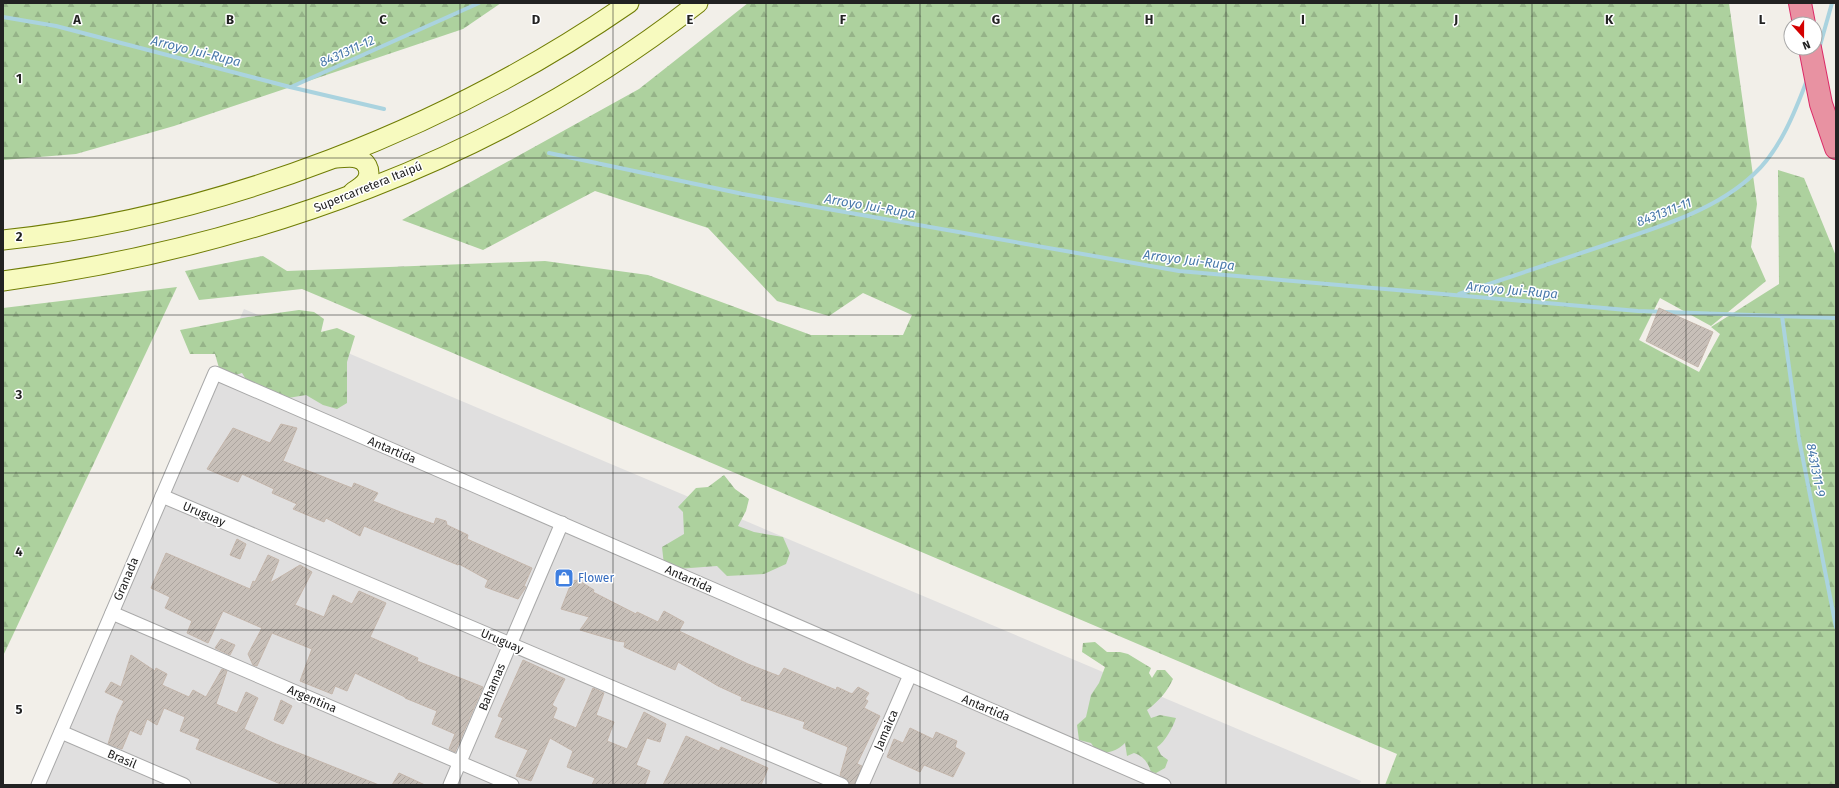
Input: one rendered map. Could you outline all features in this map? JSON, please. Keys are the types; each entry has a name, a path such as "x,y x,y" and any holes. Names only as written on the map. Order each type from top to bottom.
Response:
{"highway":[{"path":"1800,3 1802,16"},
{"path":"1812,56 1822,104 1836,148"}],"street":[{"path":"3,240 113,223 165,211 265,182 331,158 408,127 503,80 555,51 629,3"},
{"name":"Supercarretera Itaipú","path":"3,281 109,264 181,248 243,231 346,198 425,164 530,114 582,85 620,60 698,3"},
{"path":"331,158 354,157 367,164 369,172 368,179 362,186 346,198"},
{"name":"Granada","path":"38,785 215,373"},
{"name":"Antartida","path":"215,373 1164,785"},
{"name":"Uruguay","path":"162,496 842,785"},
{"name":"Bahamas","path":"450,785 562,524"},
{"name":"Argentina","path":"112,613 512,785"},
{"name":"Jamaica","path":"862,785 910,675"},
{"name":"Brasil","path":"61,732 184,785"}],"shaded area":[{"path":"244,309 1361,781 1359,785 39,785"}],"green space":[{"path":"3,3 501,3 463,29 174,126 76,154 3,160"},
{"path":"748,3 1729,3 1757,204 1751,247 1766,281 1711,326 1660,298 1639,340 1699,372 1720,334 1711,327 1779,284 1778,170 1804,178 1836,256 1836,785 1385,785 1397,754 302,289 199,300 185,271 263,256 287,271 545,261 648,275 811,335 903,335 912,315 863,293 829,316 777,301 708,228 595,191 483,250 402,220 639,89"},
{"path":"177,287 3,656 3,308"},
{"path":"299,310 314,312 324,319 321,332 337,328 355,336 347,362 347,403 337,409 323,405 306,395 288,398 250,386 242,373 236,375 219,368 215,354 190,354 180,330 248,317"},
{"path":"724,475 735,489 749,499 746,511 738,526 754,532 783,537 790,553 786,564 764,574 727,576 717,566 677,569 664,565 662,547 684,534 683,512 678,507 696,488 708,487"},
{"path":"1095,642 1107,652 1120,652 1128,654 1151,668 1149,673 1152,678 1157,670 1165,670 1173,679 1162,696 1147,710 1151,718 1160,715 1176,718 1163,742 1157,747 1161,755 1168,760 1165,768 1156,773 1151,772 1147,762 1140,756 1134,753 1127,756 1125,743 1113,751 1098,753 1091,743 1079,740 1077,725 1086,717 1091,695 1099,683 1105,667 1082,652 1083,643"}],"building":[{"path":"1659,308 1713,332 1698,367 1646,341"},
{"path":"281,424 297,428 283,461 352,488 354,483 378,493 373,501 403,513 434,524 436,518 446,521 447,525 468,535 467,539 532,568 524,586 526,587 518,599 485,587 488,580 459,564 458,565 364,526 360,536 326,518 324,522 293,509 297,504 272,493 274,489 242,474 238,482 207,469 233,428 270,443"},
{"path":"237,539 246,544 240,559 230,555"},
{"path":"166,553 250,589 268,555 279,560 270,583 300,565 312,572 295,605 324,617 333,595 352,604 359,591 386,603 370,637 418,658 417,661 483,687 455,752 449,749 455,734 432,724 437,711 405,698 355,673 347,691 335,686 332,694 300,681 312,649 272,633 257,666 253,665 248,654 262,628 223,611 208,643 187,633 192,621 165,608 170,597 151,588"},
{"path":"578,580 594,590 593,592 636,614 637,612 658,622 664,611 684,622 679,631 748,664 779,676 784,668 836,690 837,687 852,694 858,687 869,693 865,699 868,701 864,708 880,716 857,764 862,766 854,785 850,785 848,780 840,775 848,747 803,728 805,722 741,700 742,697 718,686 678,662 675,670 624,647 625,642 580,630 589,617 561,609 572,581"},
{"path":"221,639 235,645 230,655 215,648"},
{"path":"131,655 155,671 156,668 167,674 162,685 189,697 193,690 206,697 222,669 227,671 216,704 237,713 246,692 258,698 244,729 274,743 379,785 283,785 196,749 200,739 180,731 185,717 164,708 157,725 147,719 141,735 130,730 122,749 108,744 117,715 124,701 105,692 111,682 121,687"},
{"path":"523,660 565,679 552,705 557,708 553,718 576,728 593,688 604,693 596,715 614,722 607,741 627,749 644,712 666,724 660,742 647,738 636,765 650,771 645,785 592,785 595,778 567,767 573,751 550,738 531,781 516,776 528,750 495,737 503,718 498,716"},
{"path":"281,700 292,706 283,724 274,720"},
{"path":"910,728 933,739 936,732 957,741 955,747 965,753 953,777 924,765 920,772 887,757 894,739 903,743"},
{"path":"686,736 719,751 721,747 768,768 761,785 663,785"},
{"path":"399,773 425,785 392,785"}],"waterway":[{"name":"8431311-12","path":"291,87 479,3"},
{"name":"8431311-11","path":"1823,35 1832,3"},
{"name":"Arroyo Jui-Rupa","path":"3,17 56,26 290,87 384,109"},
{"name":"8431311-11","path":"1459,294 1666,224 1704,208 1722,198 1739,187 1754,174 1772,154 1786,130 1807,80"},
{"name":"Arroyo Jui-Rupa","path":"549,153 743,194 1179,271 1638,311 1836,318"},
{"name":"8431311-9","path":"1782,316 1799,439 1836,627"}],"place":[{"name":"Flower","path":"564,578"}]}
